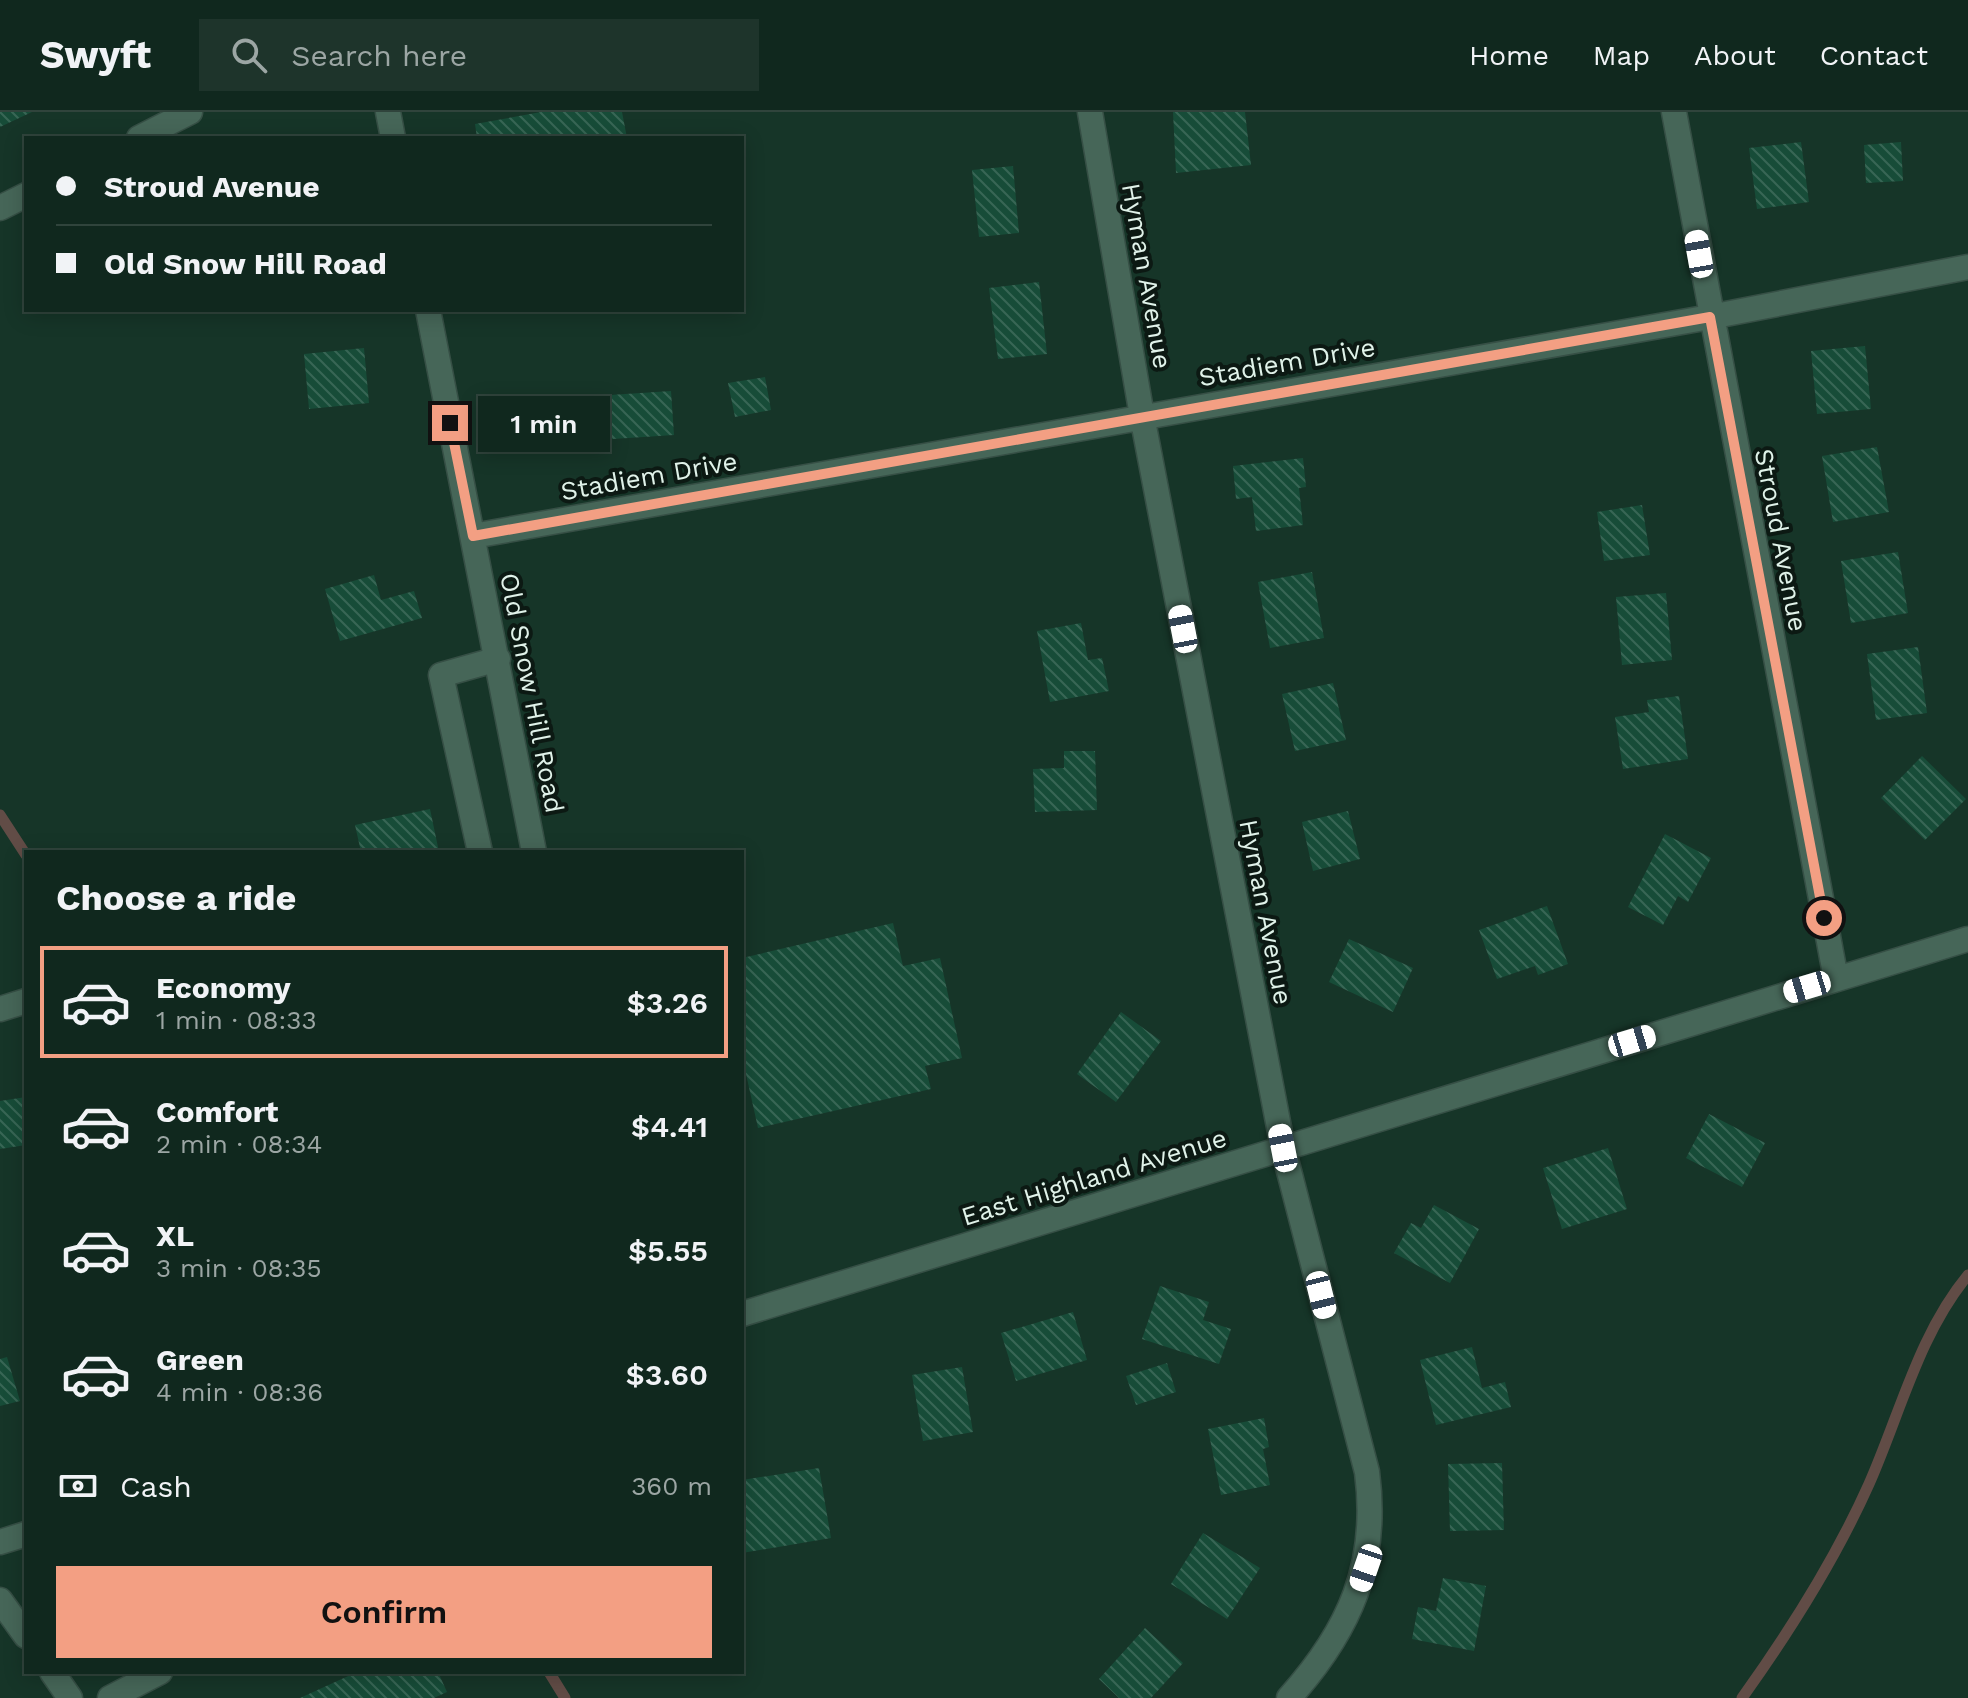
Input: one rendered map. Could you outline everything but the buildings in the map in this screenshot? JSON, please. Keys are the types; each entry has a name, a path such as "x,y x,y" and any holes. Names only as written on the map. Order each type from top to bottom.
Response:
{"street":[{"path":"143,136 190,112"},
{"path":"388,112 393,136"},
{"name":"Hyman Avenue","path":"1090,112 1142,416 1283,1148 1367,1472 1372,1509 1366,1568 1357,1592 1336,1639 1289,1698"},
{"name":"Stroud Avenue","path":"1674,112 1836,979"},
{"path":"0,208 24,196"},
{"name":"Stadiem Drive","path":"473,536 1710,317 1968,267"},
{"name":"Old Snow Hill Road","path":"428,312 534,850"},
{"path":"480,850 441,675 498,659"},
{"name":"East Highland Avenue","path":"744,1313 1968,939"},
{"path":"0,1009 24,1002"},
{"path":"0,1542 24,1535"},
{"path":"0,1600 24,1633"},
{"path":"53,1674 70,1698"},
{"path":"110,1698 156,1674"}],"waterway":[{"path":"0,815 24,852"},
{"path":"1742,1698 1794,1621 1842,1540 1869,1484 1923,1349 1951,1298 1968,1275"},
{"path":"550,1674 565,1698"}],"route":[{"path":"450,423 473,536 1710,317 1824,918"}]}
